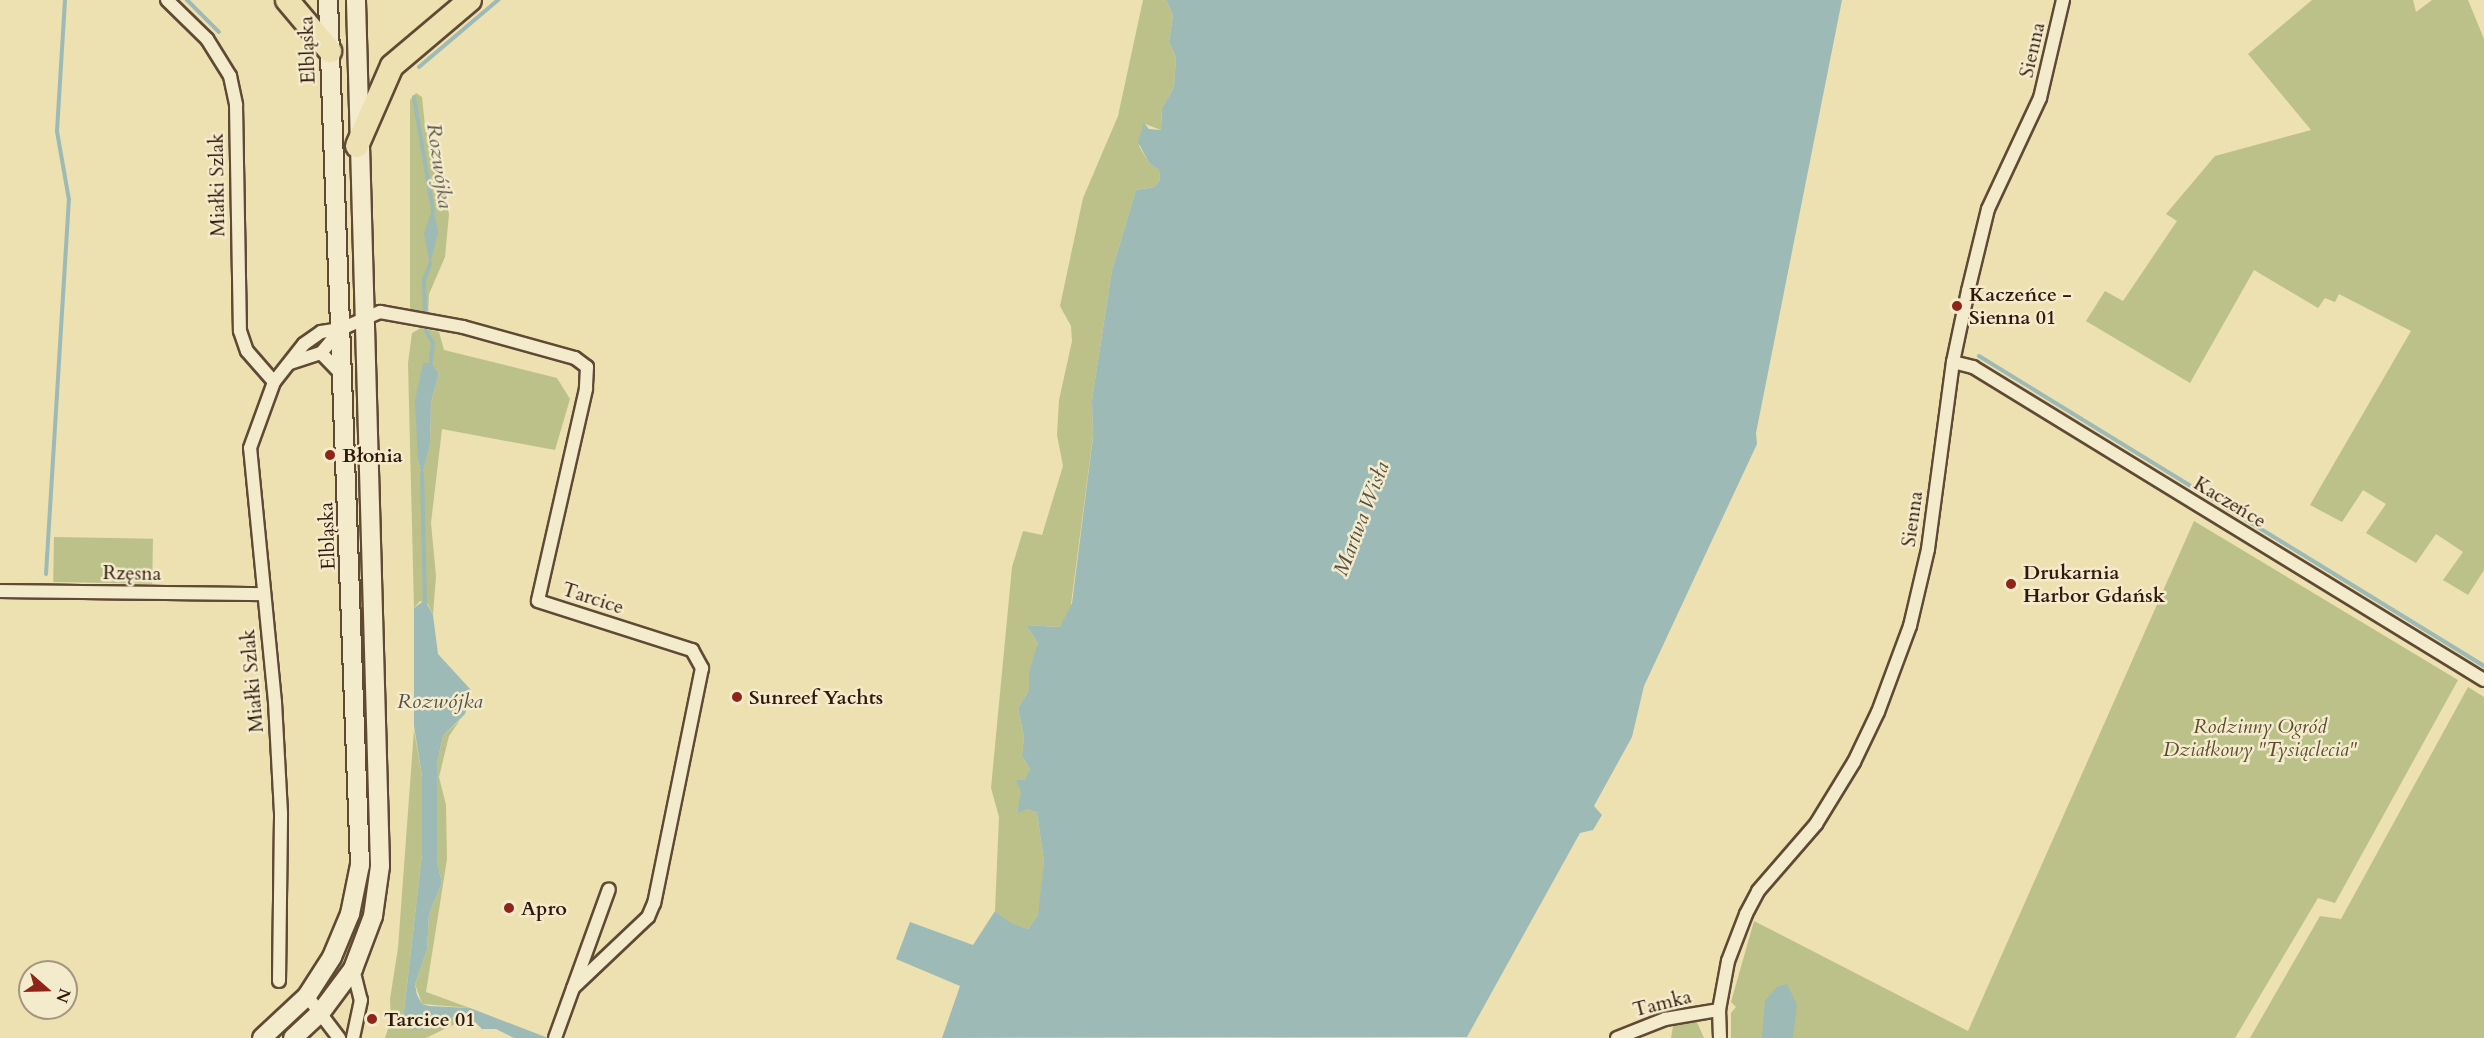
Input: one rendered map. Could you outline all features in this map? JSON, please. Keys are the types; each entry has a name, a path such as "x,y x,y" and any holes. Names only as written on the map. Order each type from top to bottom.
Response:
{"highway":[{"path":"287,0 330,51"},
{"path":"357,146 392,66 470,0"}],"main road":[{"name":"Elbląska","path":"262,1038 307,996 343,933 360,865 328,0"},
{"path":"294,1038 321,1012 353,969 373,916 380,858 357,146 356,0"}],"street":[{"name":"Miałki Szlak","path":"167,0 207,39 230,76 236,105 240,332 247,351 274,382"},
{"name":"Sienna","path":"1720,1038 1719,1010 1728,961 1746,914 1758,891 1801,843 1834,796 1858,753 1893,675 1922,581 1953,362 1988,209 2040,98 2063,0"},
{"name":"Tarcice","path":"363,319 380,312 463,327 575,358 587,368 586,389 538,601 692,650 702,668 654,903 648,917 573,988"},
{"name":"Miałki Szlak","path":"279,981 281,813 250,448 274,382 304,344 321,332 341,329 363,319"},
{"name":"Miałki Szlak","path":"321,353 341,329"},
{"path":"290,363 321,353 343,376"},
{"name":"Kaczeńce","path":"1953,362 1973,367 2484,680"},
{"name":"Rzęsna","path":"0,591 264,594"},
{"name":"Tarcice","path":"555,1037 609,889"},
{"path":"353,969 361,1000 353,1038"},
{"path":"307,996 339,1038"},
{"name":"Tamka","path":"1617,1038 1665,1019 1719,1010"}],"green space":[{"path":"1143,0 1166,0 1173,15 1169,42 1176,57 1174,87 1162,108 1161,130 1145,124 1139,146 1149,163 1159,170 1160,180 1154,187 1136,190 1112,270 1092,400 1093,436 1070,612 1060,627 1026,625 1038,643 1029,690 1018,708 1024,737 1022,756 1030,769 1017,812 1028,809 1037,813 1044,862 1043,897 1038,915 1028,929 1010,923 995,911 999,817 991,788 1012,567 1023,531 1042,535 1063,466 1057,435 1059,400 1072,341 1071,326 1060,306 1083,198 1118,116"},
{"path":"2312,0 2413,0 2416,12 2432,0 2468,0 2484,39 2484,570 2468,595 2443,580 2463,552 2436,534 2416,563 2366,533 2386,504 2363,490 2342,522 2310,505 2411,331 2339,294 2335,302 2325,298 2318,308 2254,270 2190,383 2086,321 2105,291 2123,301 2177,221 2166,214 2215,156 2311,130 2248,54"},
{"path":"416,93 422,97 425,126 449,214 445,257 429,294 428,315 410,311 410,100"},
{"path":"421,328 439,332 444,350 557,378 570,399 555,450 442,429 431,523 436,576 433,615 428,604 420,601 414,608 408,363 412,333","holes":["423,363 432,363 439,374 431,402 430,445 422,475 418,460"]},
{"name":"Rodzinny Ogród Działkowy \"Tysiąclecia\"","path":"2194,521 2458,680 2335,903 2318,898 2235,1038 1731,1038 1731,1013 1736,1007 1731,1002 1754,921 1968,1031"},
{"path":"54,537 153,539 152,584 53,582"},
{"path":"2468,687 2484,697 2484,1038 2250,1038 2320,916 2341,919"},
{"path":"460,720 449,736 439,777 446,805 447,859 426,992 470,1008 422,1004 415,984 427,950 429,914 442,883 437,862 437,763 443,736"},
{"path":"414,730 422,776 422,854 403,1020 434,1028 453,1017 457,1023 426,1038 385,1038 391,1020 390,999 398,948"},
{"path":"1696,1020 1704,1038 1671,1038 1673,1026"}],"water":[{"name":"Martwa Wisła","path":"1166,0 1842,0 1756,433 1757,444 1644,686 1632,737 1594,806 1602,815 1593,830 1580,833 1467,1037 942,1038 960,986 896,959 910,922 973,945 995,911 1011,923 1028,929 1038,915 1044,862 1037,813 1028,809 1017,813 1021,792 1016,780 1025,780 1030,769 1022,756 1024,737 1018,708 1029,690 1029,672 1038,643 1026,625 1060,627 1072,603 1093,437 1092,400 1112,270 1136,190 1154,187 1160,180 1159,170 1149,163 1138,142 1144,123 1149,129 1161,130 1162,108 1174,87 1176,57 1169,42 1173,15"},
{"path":"433,207 438,232 430,266 424,233"},
{"path":"423,363 432,363 439,374 431,402 430,445 422,476 418,460 415,401"},
{"name":"Rozwójka","path":"425,600 433,615 438,654 471,690 465,714 443,736 437,763 437,862 442,883 429,914 427,950 415,984 417,995 422,1004 470,1008 548,1038 514,1038 496,1029 482,1029 475,1022 457,1023 453,1017 434,1028 412,1030 403,1020 422,854 422,776 414,726 414,608"},
{"path":"1787,984 1797,1005 1793,1038 1762,1038 1765,1001 1777,987"}],"waterway":[{"path":"46,574 69,200 57,131 65,0"},
{"path":"187,0 219,32"},
{"path":"419,67 498,0"},
{"name":"Rozwójka","path":"414,97 433,211"},
{"name":"Rozwójka","path":"425,311 424,280 430,264"},
{"name":"Rozwójka","path":"426,331 433,343 430,366"},
{"path":"1979,356 2484,666"},
{"name":"Rozwójka","path":"422,473 425,603"}],"place":[{"name":"Kaczeńce - Sienna 01","path":"1957,306"},
{"name":"Błonia","path":"330,455"},
{"name":"Drukarnia Harbor Gdańsk","path":"2011,584"},
{"name":"Sunreef Yachts","path":"737,697"},
{"name":"Apro","path":"509,908"},
{"name":"Tarcice 01","path":"372,1019"}]}
